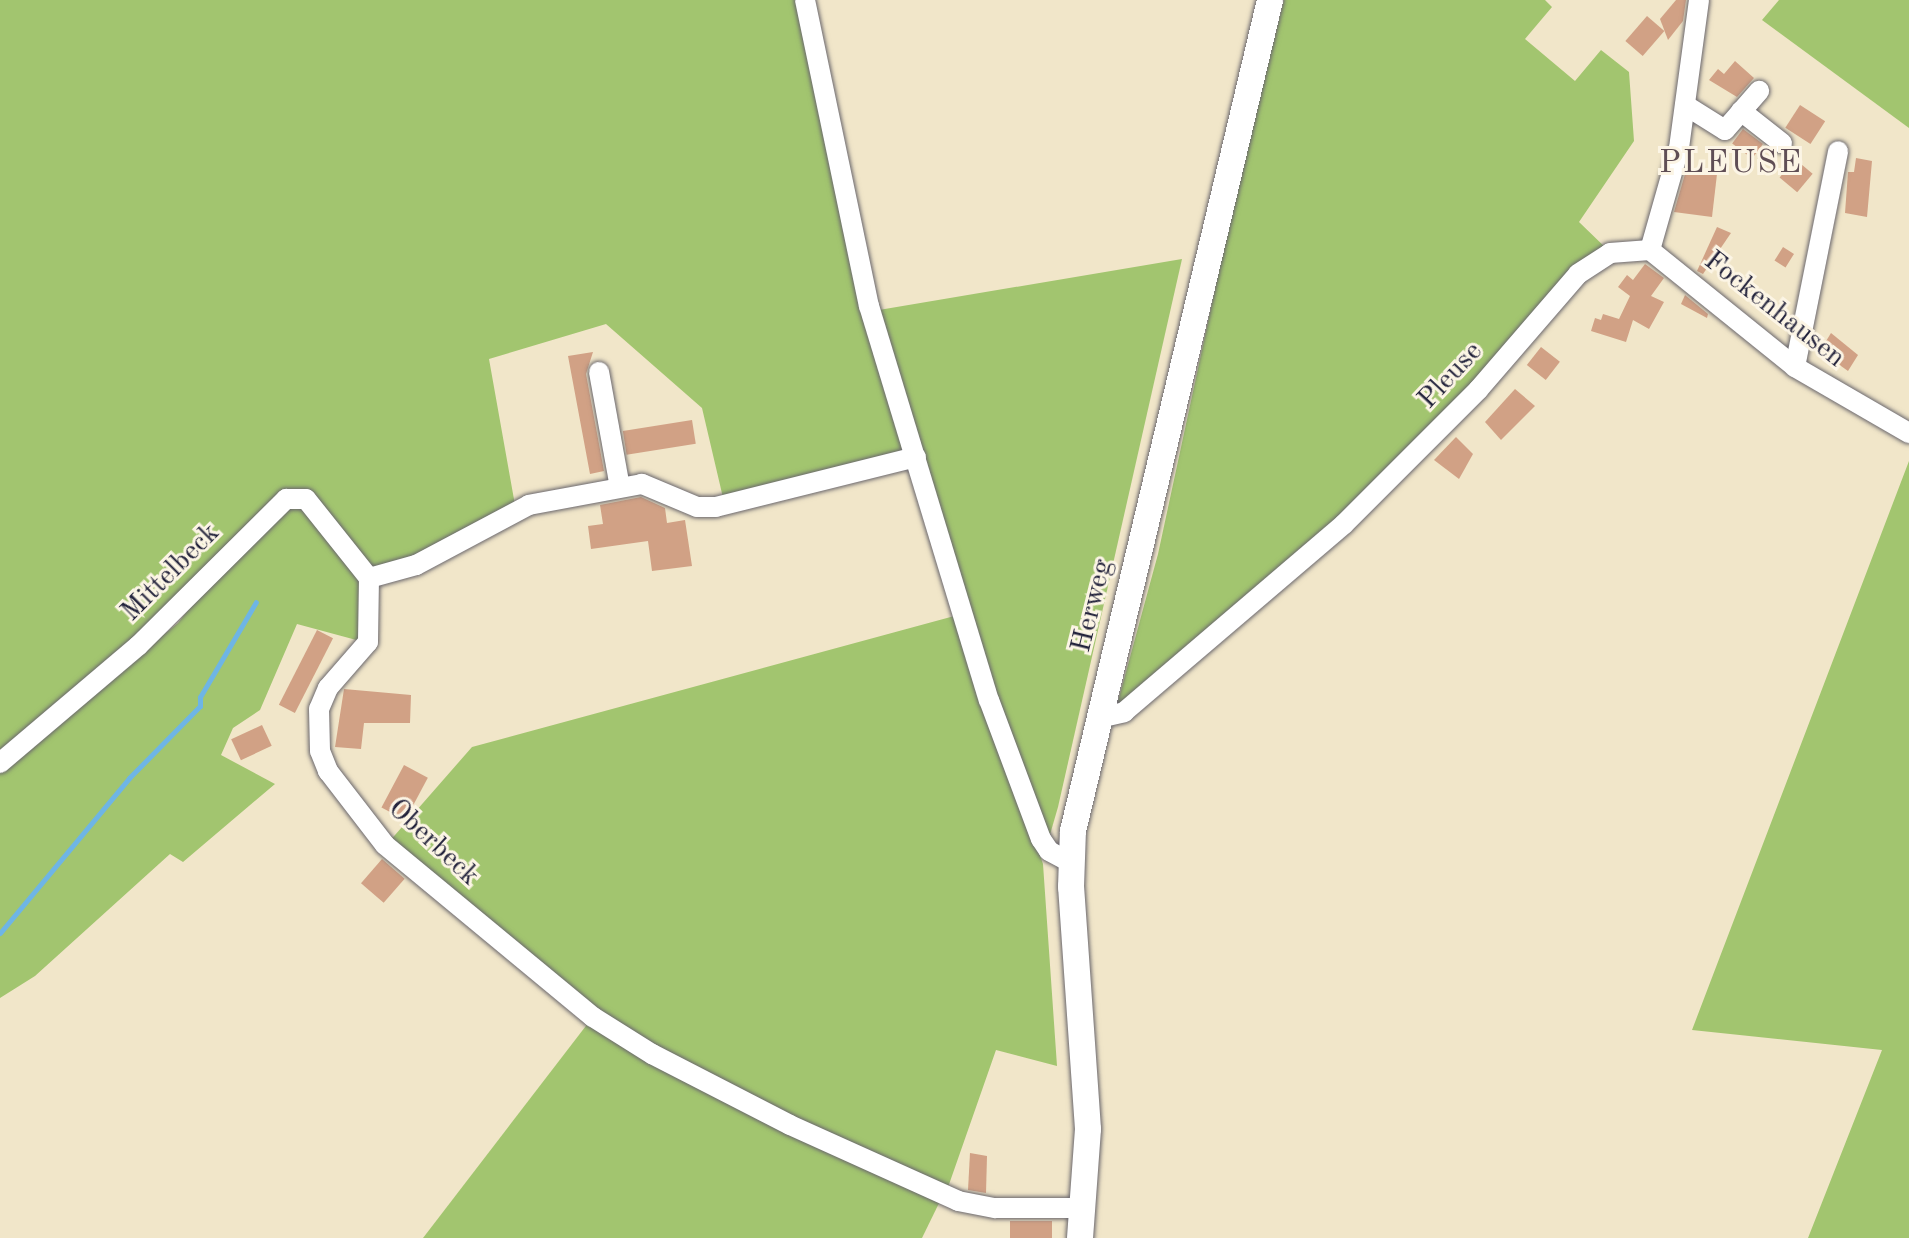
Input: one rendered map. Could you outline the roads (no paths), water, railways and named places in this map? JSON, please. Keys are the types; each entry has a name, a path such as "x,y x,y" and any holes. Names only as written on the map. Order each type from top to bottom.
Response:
{"main road":[{"name":"Herweg","path":"1080,1238 1088,1129 1070,862 1099,718 1270,0"}],"street":[{"path":"805,0 866,296 1009,760 1044,846 1070,862"},
{"path":"1650,250 1685,105 1699,0"},
{"path":"1685,105 1725,130 1759,91"},
{"path":"1741,111 1782,143"},
{"path":"1795,367 1838,151"},
{"name":"Pleuse","path":"1099,718 1124,712 1334,533 1478,390 1578,274 1610,253 1650,250"},
{"name":"Fockenhausen","path":"1650,250 1795,367 1909,433"},
{"path":"599,372 620,487"},
{"path":"369,578 416,565 529,505 642,484 697,507 716,507 916,457"},
{"name":"Mittelbeck","path":"0,763 138,646 286,499 306,499 369,578"},
{"name":"Oberbeck","path":"369,578 368,642 328,688 317,734 328,771 385,845 593,1017 705,1083 958,1201 995,1208 1084,1208"}],"waterway":[{"path":"0,933 129,778 200,706 200,697 256,602"}],"district":[{"name":"PLEUSE","path":"1731,164"}]}
